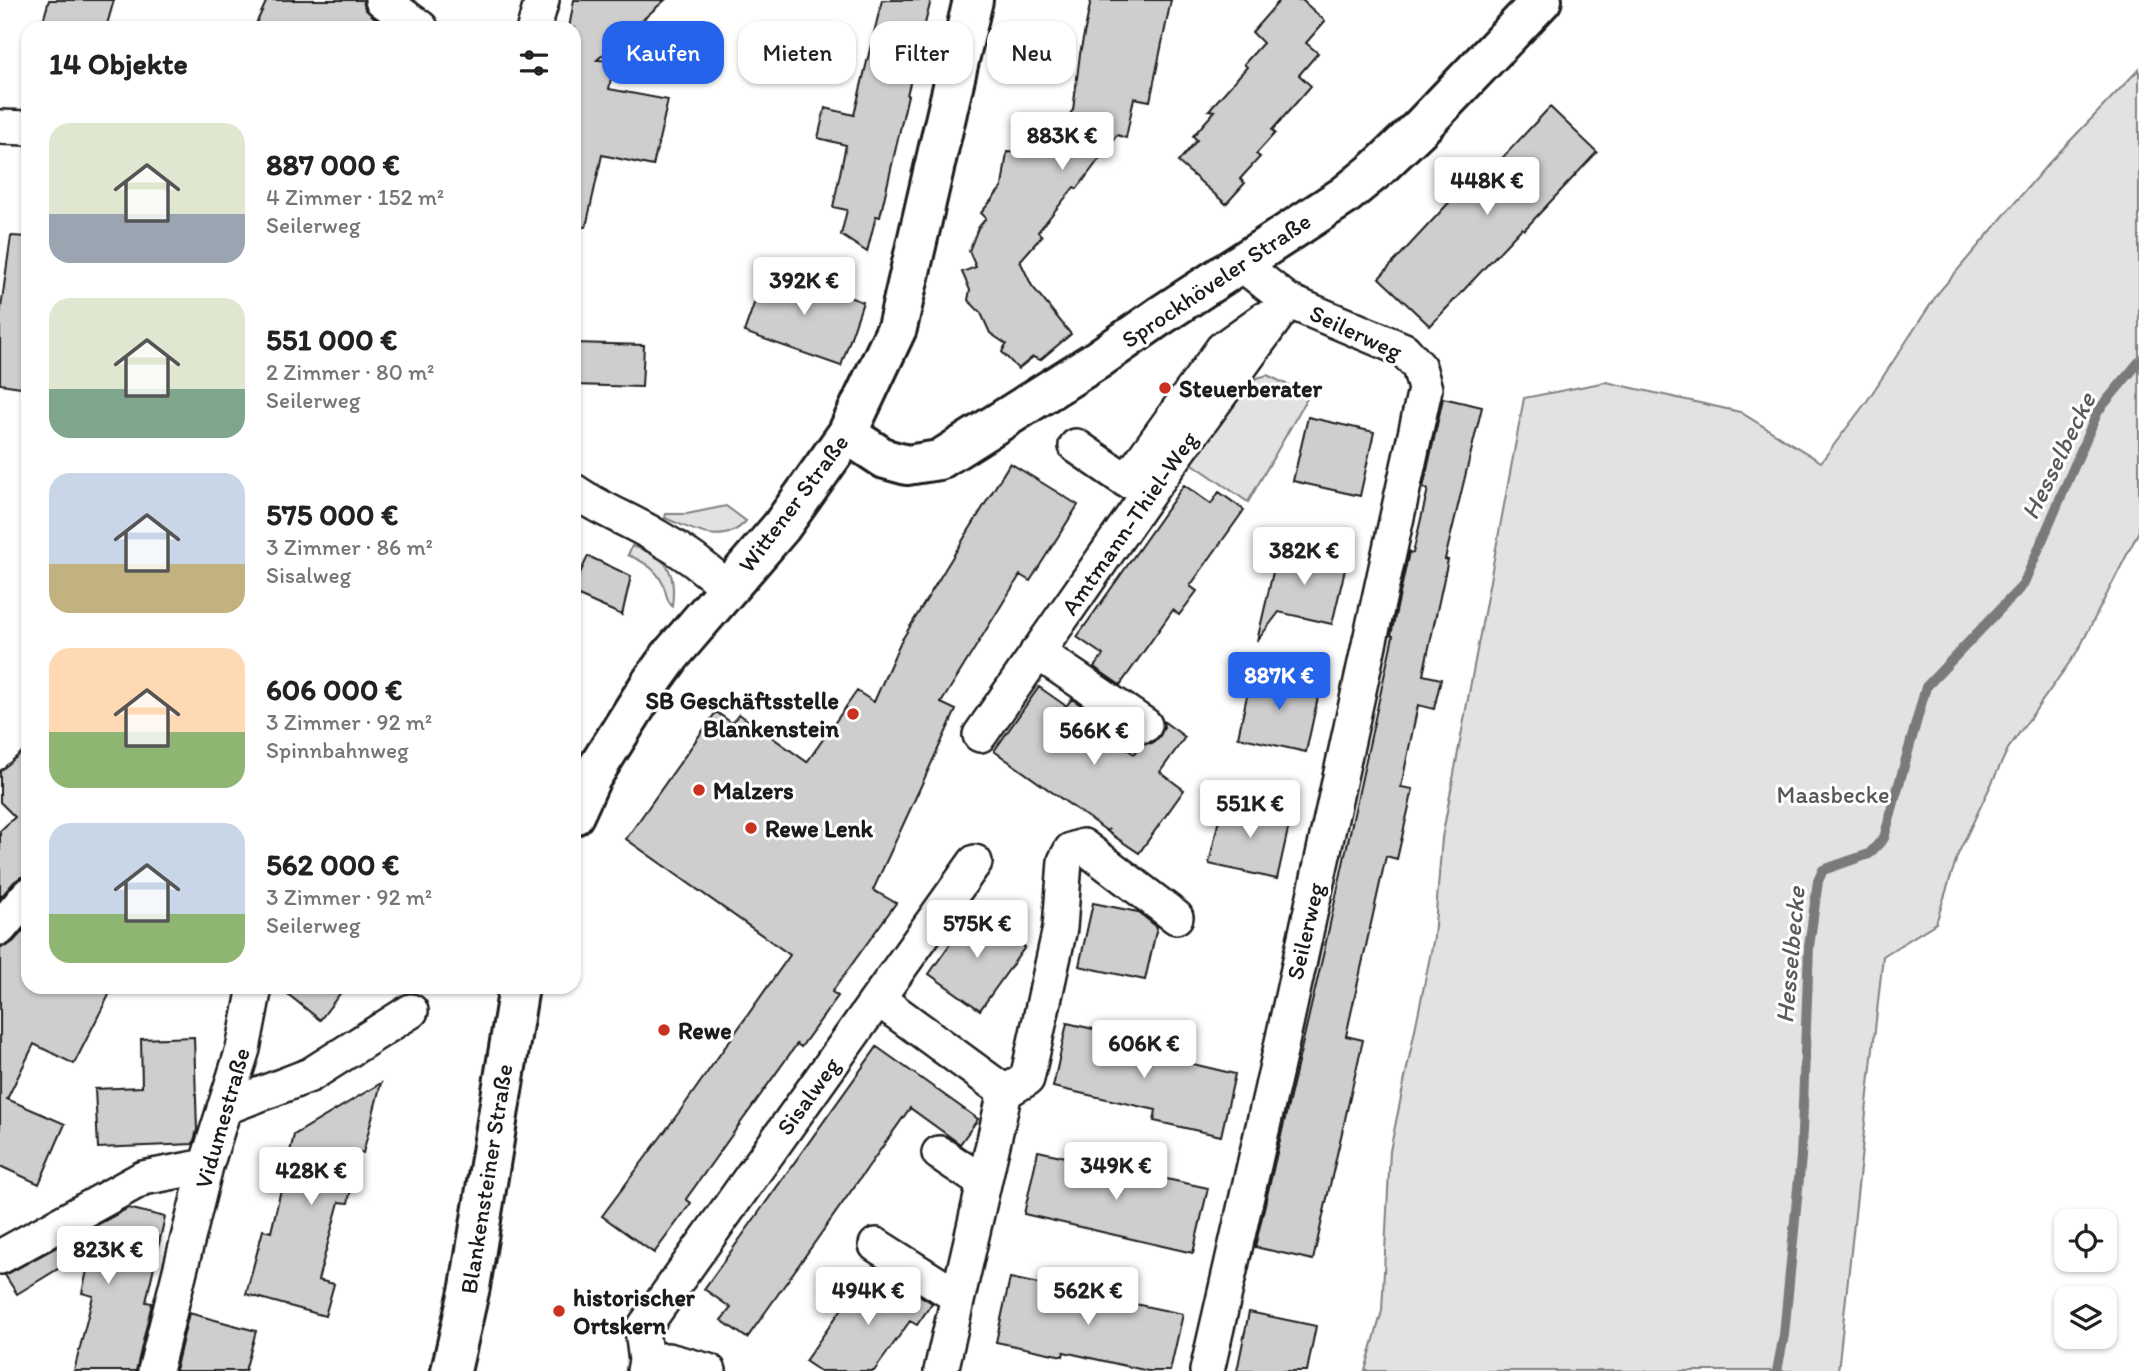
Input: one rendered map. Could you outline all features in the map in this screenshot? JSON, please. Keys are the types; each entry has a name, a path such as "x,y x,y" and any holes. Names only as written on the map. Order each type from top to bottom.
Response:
{"main road":[{"name":"Wittener Straße","path":"727,588 781,527 847,434 897,328 973,0"},
{"name":"Sprockhöveler Straße","path":"847,434 885,460 907,465 939,460 1097,360 1344,196 1377,169 1471,76 1542,0"},
{"path":"581,801 650,684 670,655 727,588"},
{"name":"Blankensteiner Straße","path":"451,1371 470,1287 518,994"}],"street":[{"path":"382,0 411,21"},
{"path":"536,21 542,0"},
{"path":"0,127 21,128"},
{"name":"Seilerweg","path":"1207,1371 1425,389 1419,367 1404,350 1288,301 1240,263"},
{"name":"Amtmann-Thiel-Weg","path":"1076,446 1127,481 1222,349 1288,301"},
{"name":"Amtmann-Thiel-Weg","path":"979,736 1288,301"},
{"name":"Wittener Straße","path":"581,496 596,507 655,535 702,564 727,588"},
{"path":"1037,652 1144,724"},
{"path":"941,1371 1005,1092 1027,1079 1060,928 1065,861 1071,850 1083,846 1176,918"},
{"name":"Sisalweg","path":"644,1354 878,999 975,862"},
{"path":"0,928 21,903"},
{"name":"Vidumestraße","path":"155,1371 206,1166 243,1049 255,994"},
{"path":"878,999 1005,1092"},
{"path":"224,1108 310,1075 411,1011"},
{"path":"939,1153 984,1183"},
{"path":"0,1257 143,1178 206,1166"},
{"path":"876,1245 958,1297"},
{"path":"644,1354 709,1371"}],"green space":[{"name":"Maasbecke","path":"2139,69 2139,531 2079,649 2008,749 1958,854 1936,923 1883,956 1838,1371 1365,1371 1382,1311 1390,1151 1434,937 1442,838 1524,398 1606,382 1740,412 1821,462 1867,401 1938,293 2047,165"},
{"path":"1267,375 1309,395 1248,502 1190,462 1250,380"},
{"path":"726,506 746,521 737,529 717,535 696,531 665,518 666,514 687,514"},
{"path":"632,546 653,554 667,566 673,582 672,606 656,572 628,555"}],"building":[{"path":"49,0 114,0 108,21 43,21"},
{"path":"267,0 363,0 365,9 376,19 375,21 257,21"},
{"path":"574,0 665,0 641,21 602,21 602,56 597,60 602,60 602,84 610,84 609,89 668,100 653,166 602,155 586,227 581,227 581,21 570,21"},
{"path":"882,0 931,0 926,21 877,21"},
{"path":"1091,0 1171,0 1150,101 1134,98 1126,138 1117,135 1077,189 1074,187 1038,232 1042,236 1020,261 1032,286 1071,334 1040,360 1033,357 1018,369 1002,352 1006,344 990,333 981,313 968,300 970,290 962,272 976,267 969,251 978,228 986,218 981,213 1002,187 1007,152 1043,153 1049,140 1073,110 1080,54"},
{"path":"1280,0 1302,0 1325,21 1306,43 1318,53 1299,75 1311,86 1272,130 1275,133 1256,154 1260,157 1240,179 1245,183 1226,204 1178,162 1197,140 1193,136 1215,111 1209,110 1247,67 1244,64 1263,43 1252,32"},
{"path":"870,49 870,84 910,84 880,217 876,216 867,252 841,235 847,210 833,207 846,145 818,138 825,108 854,115"},
{"path":"1550,107 1597,152 1430,326 1379,278 1456,195 1462,201"},
{"path":"11,236 21,237 21,387 0,384 0,315"},
{"path":"767,267 863,302 841,366 744,332"},
{"path":"581,343 644,345 642,387 581,385"},
{"path":"1443,398 1482,407 1445,559 1448,560 1423,675 1441,679 1434,709 1418,705 1401,787 1413,789 1397,859 1386,856 1346,1036 1363,1040 1313,1260 1255,1247 1324,951 1409,552 1413,553 1428,489 1423,488"},
{"path":"1308,417 1374,432 1360,496 1293,481"},
{"path":"1010,463 1078,505 1030,581 1020,575 941,703 956,710 873,890 896,903 832,992 838,996 801,1047 797,1044 686,1199 691,1203 654,1253 602,1216 790,955 626,839 716,712 732,723 739,714 807,762 857,691 874,702 900,643"},
{"path":"1184,485 1211,504 1219,492 1244,510 1190,586 1197,591 1179,615 1173,610 1120,685 1094,667 1103,655 1077,637"},
{"path":"1279,546 1347,561 1332,624 1279,612 1257,641"},
{"path":"588,556 631,576 622,615 581,597 581,571"},
{"path":"1252,673 1320,688 1306,752 1238,737"},
{"path":"1039,687 1066,706 1072,699 1097,716 1092,724 1134,754 1142,744 1153,743 1160,736 1164,727 1163,721 1185,737 1160,772 1184,790 1139,853 1108,832 1109,829 1107,831 994,751"},
{"path":"21,753 21,877 0,898 0,831 15,817 0,802 0,771"},
{"path":"1223,801 1291,816 1277,879 1209,864"},
{"path":"1093,903 1138,912 1157,927 1145,980 1079,966"},
{"path":"974,910 1025,947 980,1010 929,974"},
{"path":"21,933 21,994 109,994 74,1064 34,1044 7,1099 65,1124 39,1184 0,1166 0,947 14,941"},
{"path":"288,994 340,994 320,1020"},
{"path":"1067,1023 1133,1038 1130,1049 1235,1074 1221,1136 1154,1121 1156,1110 1053,1087"},
{"path":"194,1037 197,1130 193,1144 98,1148 95,1089 142,1087 141,1039"},
{"path":"877,1047 978,1119 960,1144 910,1108 747,1338 721,1320 731,1308 704,1289"},
{"path":"381,1083 363,1153 359,1152 348,1203 339,1202 318,1280 334,1284 325,1316 246,1294 263,1230 271,1232 294,1135"},
{"path":"1038,1151 1208,1188 1193,1253 1024,1214"},
{"path":"128,1208 165,1217 146,1302 152,1303 136,1371 74,1371 93,1296 82,1293 92,1248 17,1294 5,1275"},
{"path":"879,1270 932,1303 917,1325 910,1321 874,1371 820,1371 805,1361 850,1297 856,1301"},
{"path":"1010,1278 1183,1314 1170,1371 1148,1371 1064,1352 1063,1356 996,1342"},
{"path":"1249,1312 1316,1326 1307,1371 1237,1371"},
{"path":"189,1313 256,1331 245,1371 175,1371"}],"waterway":[{"name":"Hesselbecke","path":"1777,1371 1784,1335 1801,1157 1809,947 1818,881 1823,870 1869,854 1884,838 1926,687 2023,585 2098,411 2139,362"}],"place":[{"name":"Steuerberater","path":"1165,388"},
{"name":"SB Geschäftsstelle Blankenstein","path":"853,714"},
{"name":"Malzers","path":"699,790"},
{"name":"Rewe Lenk","path":"751,828"},
{"name":"Rewe","path":"664,1030"},
{"name":"historischer Ortskern","path":"559,1311"}]}
